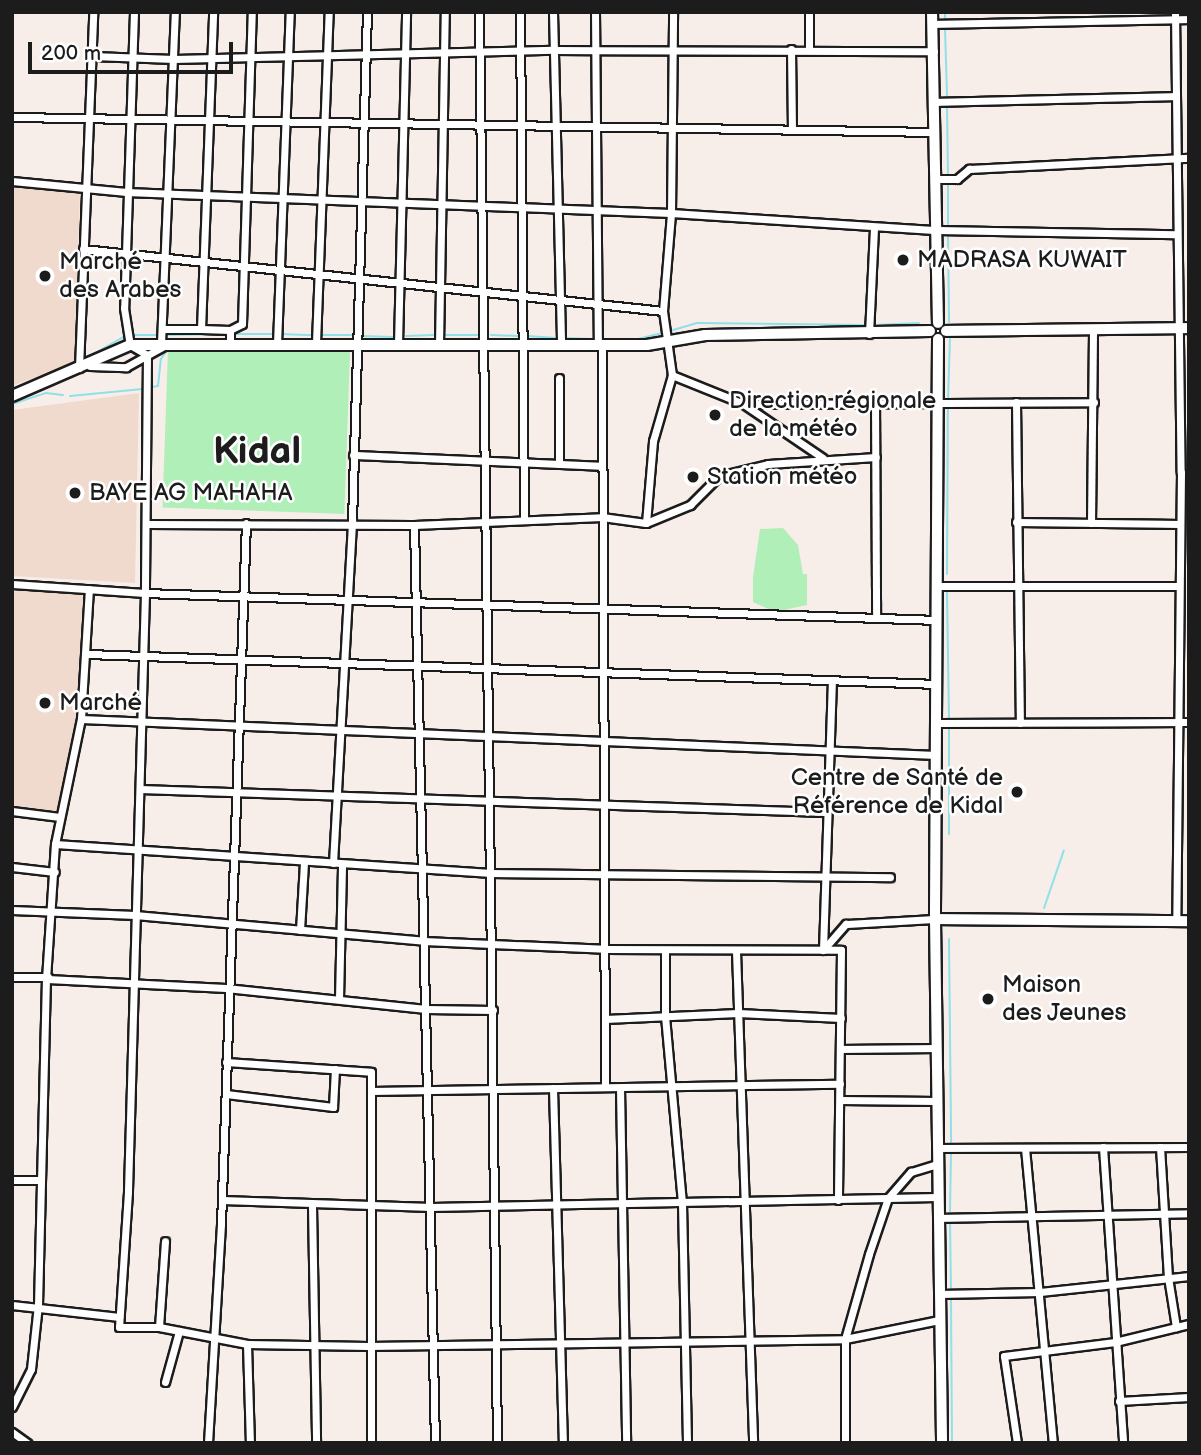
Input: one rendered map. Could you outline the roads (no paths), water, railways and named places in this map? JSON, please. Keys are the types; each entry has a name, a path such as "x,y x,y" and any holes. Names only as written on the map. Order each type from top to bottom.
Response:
{"main road":[{"path":"12,396 90,366 130,345 600,345 705,335 935,331"}],"street":[{"path":"78,371 93,12"},
{"path":"134,12 124,308 130,345 148,355"},
{"path":"90,366 126,367 166,343 162,329 163,257 175,12"},
{"path":"201,330 214,12"},
{"path":"162,329 230,330 242,324 241,266 252,12"},
{"path":"277,344 280,198 290,12"},
{"path":"316,344 330,55 329,12"},
{"path":"333,863 345,600 352,522 355,344 367,12"},
{"path":"398,344 406,12"},
{"path":"439,344 445,12"},
{"path":"479,12 497,1443"},
{"path":"520,12 524,518"},
{"path":"553,12 558,127 561,344"},
{"path":"594,12 603,517 601,875 605,1086"},
{"path":"646,523 653,441 672,375 670,340 663,312 671,213 673,12"},
{"path":"808,48 809,12"},
{"path":"932,12 937,230 937,723 934,919 942,1443"},
{"path":"933,24 1175,16 1189,19"},
{"path":"1175,16 1176,234 1184,328 1175,922"},
{"path":"92,56 174,59 480,51 808,48 934,51"},
{"path":"791,49 792,128"},
{"path":"935,102 1176,96"},
{"path":"12,117 88,121 284,121 481,127 520,125 597,130 792,128 934,132"},
{"path":"936,179 957,178 969,169 1189,158"},
{"path":"12,181 126,192 671,213 937,230 1176,234"},
{"path":"869,334 874,227"},
{"path":"83,249 663,312"},
{"path":"935,331 1184,328"},
{"path":"1091,523 1094,329"},
{"path":"230,330 230,343"},
{"path":"148,355 144,659 132,984 128,1192 119,1326 159,1327 247,1344 368,1346 497,1342 845,1339 939,1320"},
{"path":"672,375 744,404 823,458"},
{"path":"559,378 559,464"},
{"path":"876,402 876,616"},
{"path":"1016,402 1020,723"},
{"path":"744,404 1094,402"},
{"path":"353,455 602,466"},
{"path":"146,524 352,522 414,525 486,519 603,517 646,523 690,505 719,476 768,464 823,458 876,457"},
{"path":"1017,522 1180,524"},
{"path":"208,1443 222,1200 226,988 246,523"},
{"path":"414,525 424,869 435,1443"},
{"path":"12,584 145,593 936,620"},
{"path":"936,586 1179,586"},
{"path":"12,1407 30,1369 38,1305 40,1180 55,844 81,719 89,589"},
{"path":"87,654 144,659 936,684"},
{"path":"823,950 825,812 832,682"},
{"path":"81,719 936,755"},
{"path":"937,723 1189,722"},
{"path":"140,789 825,812"},
{"path":"12,811 60,817"},
{"path":"55,844 138,852 491,873 890,877"},
{"path":"300,930 304,862"},
{"path":"339,999 342,864"},
{"path":"12,867 55,872"},
{"path":"12,910 135,915 492,945 664,951 841,950 842,1049 838,1200"},
{"path":"823,950 846,923 934,919 1189,921"},
{"path":"664,951 665,1016 682,1203 687,1443"},
{"path":"736,951 753,1443"},
{"path":"12,977 226,988 426,1009 493,1010"},
{"path":"605,1018 738,1013 841,1018"},
{"path":"842,1049 935,1048"},
{"path":"226,1062 371,1072 372,1205 368,1346 371,1443"},
{"path":"226,1094 334,1107 335,1069"},
{"path":"371,1091 840,1084"},
{"path":"553,1088 559,1203 563,1443"},
{"path":"620,1088 626,1443"},
{"path":"840,1100 936,1101"},
{"path":"1103,1147 1105,1215 1123,1443"},
{"path":"1160,1147 1168,1277 1176,1327"},
{"path":"937,1148 1189,1147"},
{"path":"1025,1148 1047,1350 1052,1443"},
{"path":"845,1443 845,1339 888,1198 911,1172 937,1164"},
{"path":"12,1180 40,1180"},
{"path":"222,1200 312,1206 431,1207 622,1202 745,1203 937,1196"},
{"path":"312,1206 312,1345 316,1443"},
{"path":"939,1218 1189,1213"},
{"path":"159,1327 166,1241"},
{"path":"939,1294 1041,1292 1189,1276"},
{"path":"12,1305 38,1305 119,1317"},
{"path":"1017,1443 1004,1356 1115,1342 1189,1324"},
{"path":"165,1382 179,1331"},
{"path":"247,1344 250,1443"},
{"path":"1119,1401 1189,1397"},
{"path":"12,1432 27,1443"}],"waterway":[{"path":"945,12 945,21"},
{"path":"945,28 947,96"},
{"path":"947,106 948,176"},
{"path":"948,183 948,224"},
{"path":"948,234 949,322"},
{"path":"673,330 698,323 865,325"},
{"path":"874,325 919,323"},
{"path":"634,340 662,333"},
{"path":"166,335 227,334"},
{"path":"234,334 273,334"},
{"path":"280,334 313,335"},
{"path":"132,335 158,335"},
{"path":"321,335 351,335"},
{"path":"406,336 433,335"},
{"path":"444,335 478,335"},
{"path":"491,335 518,336"},
{"path":"85,359 125,336"},
{"path":"361,336 393,337"},
{"path":"527,336 557,338"},
{"path":"566,338 592,339"},
{"path":"948,401 950,339"},
{"path":"152,387 158,386 161,359 166,351 199,350"},
{"path":"363,351 400,351"},
{"path":"12,390 31,382"},
{"path":"70,396 143,389"},
{"path":"12,404 46,393 63,395"},
{"path":"947,574 948,406"},
{"path":"947,592 949,719"},
{"path":"949,727 949,834"},
{"path":"1044,908 1064,850"},
{"path":"949,939 951,1144"},
{"path":"950,1211 951,1154"},
{"path":"950,1220 951,1290"},
{"path":"951,1299 952,1443"}],"place":[{"name":"MADRASA KUWAIT","path":"903,260"},
{"name":"Marché des Arabes","path":"45,276"},
{"name":"Direction régionale de la météo","path":"715,415"},
{"name":"Station météo","path":"693,477"},
{"name":"BAYE AG MAHAHA","path":"75,493"},
{"name":"Marché","path":"45,703"},
{"name":"Centre de Santé de Référence de Kidal","path":"1017,792"},
{"name":"Maison des Jeunes","path":"988,999"}],"district":[{"name":"Kidal","path":"257,452"}]}
